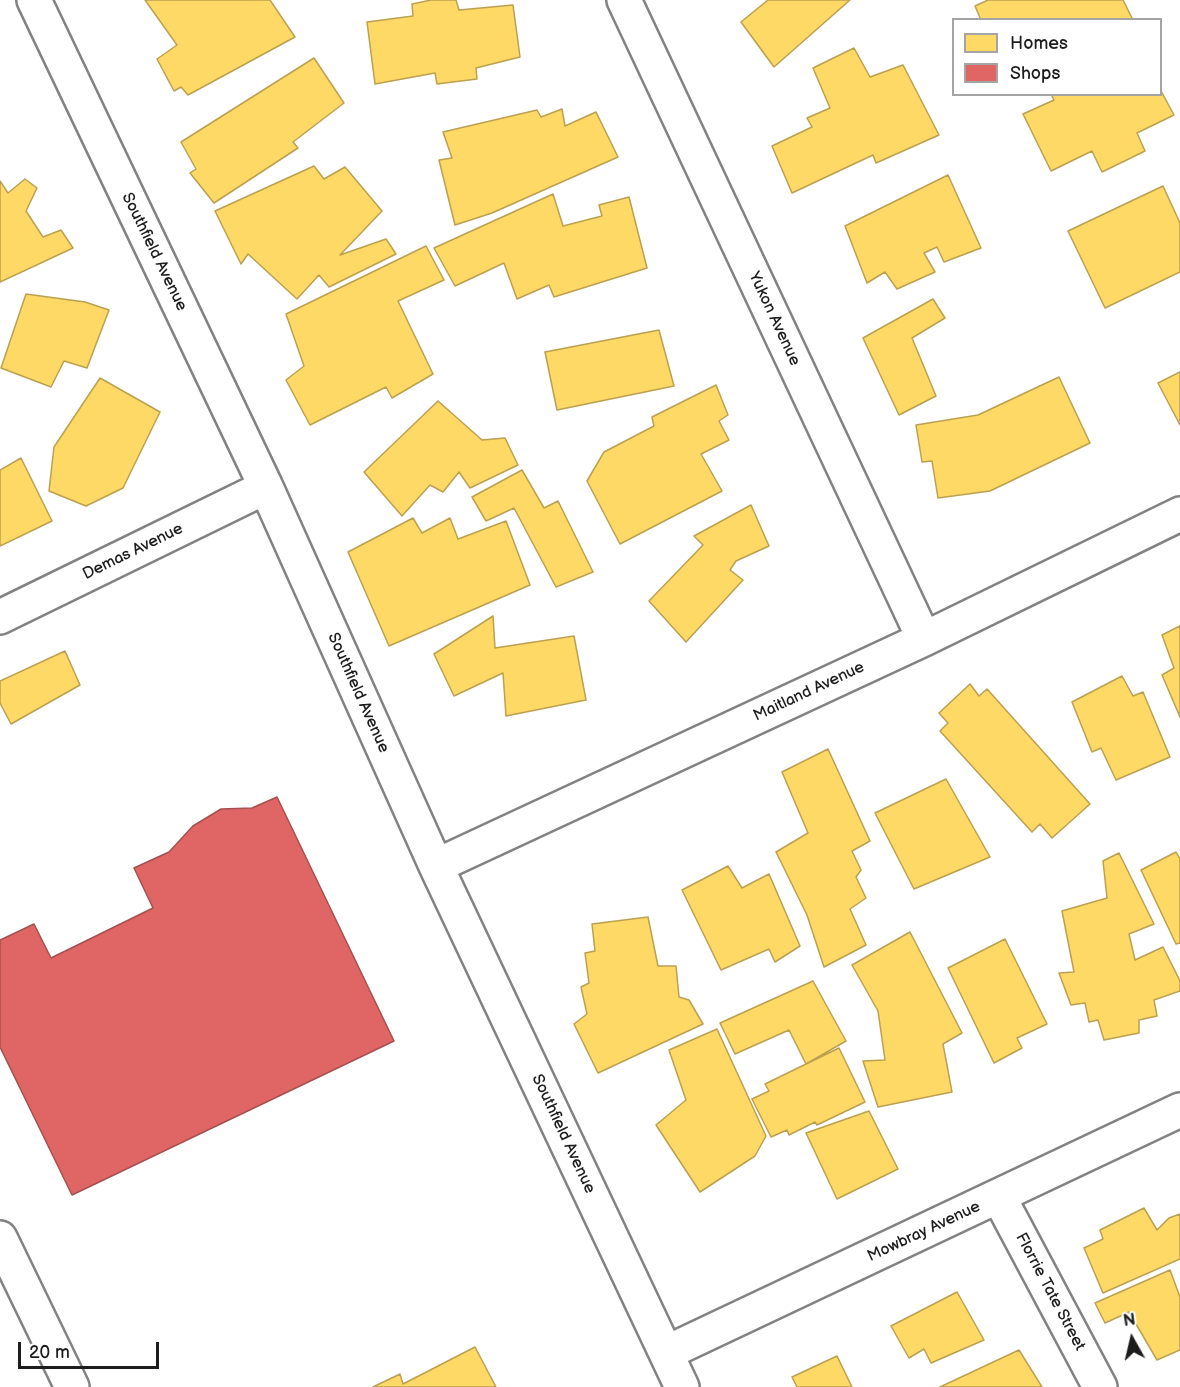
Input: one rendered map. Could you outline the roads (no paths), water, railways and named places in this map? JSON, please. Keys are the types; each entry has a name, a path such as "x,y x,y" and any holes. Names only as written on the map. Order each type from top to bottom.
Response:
{"street":[{"name":"Southfield Avenue","path":"34,0 266,487 436,866 668,1352 682,1387"},
{"name":"Yukon Avenue","path":"624,0 924,639"},
{"name":"Demas Avenue","path":"0,616 266,487"},
{"name":"Maitland Avenue","path":"436,866 924,639 1180,514"},
{"name":"Mowbray Avenue","path":"668,1352 1180,1110"},
{"name":"Florrie Tate Street","path":"999,1197 1100,1387"},
{"path":"0,1238 72,1387"}]}
